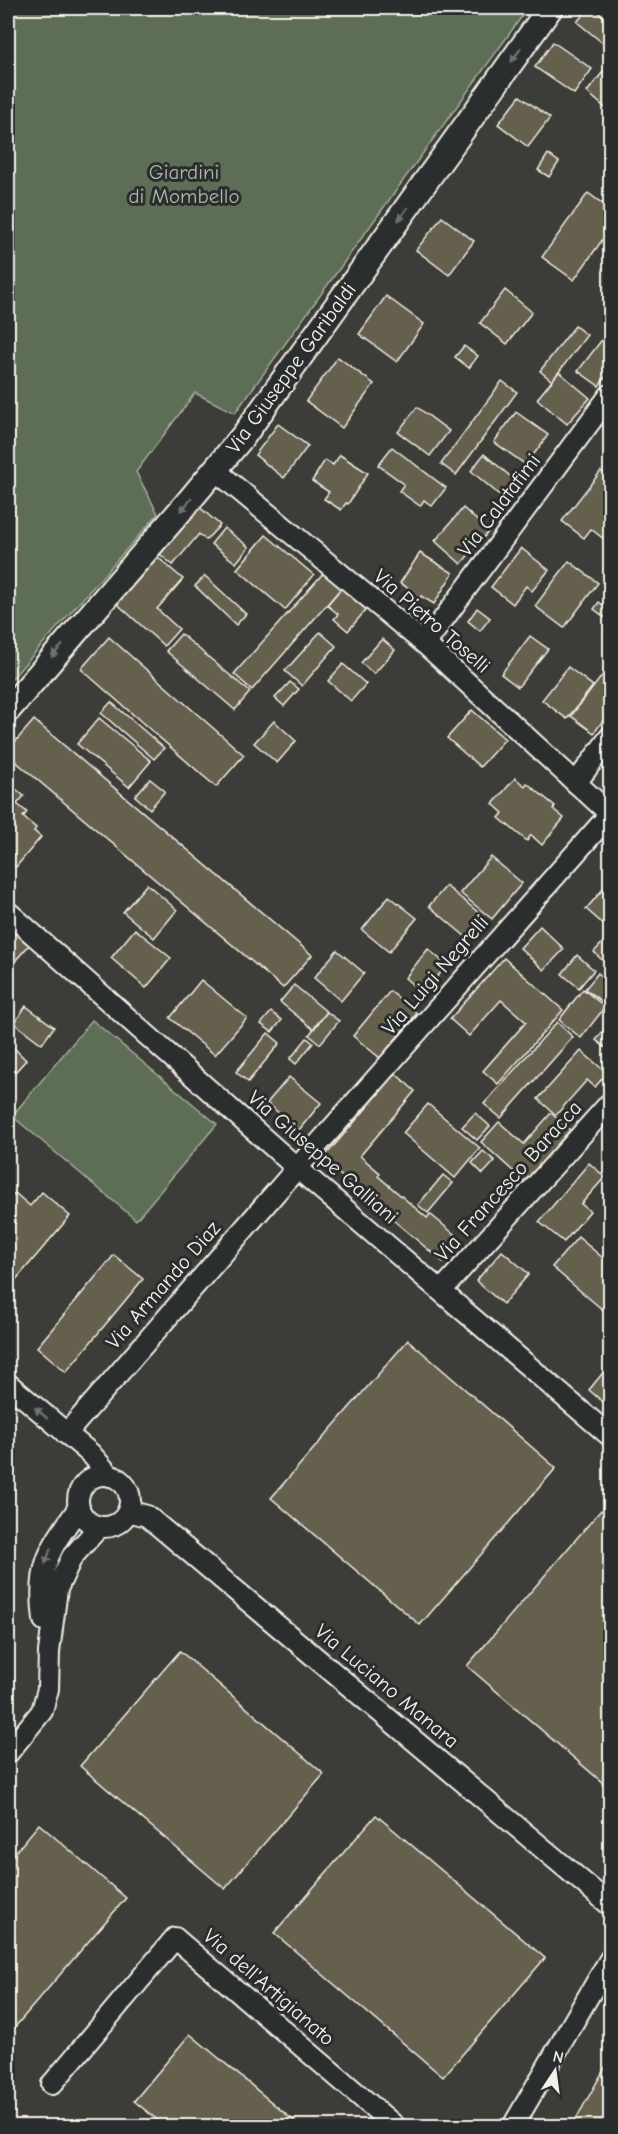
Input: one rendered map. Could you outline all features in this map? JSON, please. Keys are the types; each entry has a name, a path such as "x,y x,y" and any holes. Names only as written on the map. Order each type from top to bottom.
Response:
{"street":[{"name":"Via Giuseppe Garibaldi","path":"8,710 244,435 550,8"},
{"name":"Via Calatafimi","path":"425,644 610,395"},
{"name":"Via Pietro Toselli","path":"215,470 425,644 610,814"},
{"path":"576,783 610,737"},
{"name":"Via Luigi Negrelli","path":"297,1168 610,814"},
{"name":"Via Giuseppe Galliani","path":"8,912 297,1168 610,1435"},
{"name":"Via Francesco Baracca","path":"442,1290 610,1103"},
{"name":"Via Armando Diaz","path":"70,1438 297,1168"},
{"path":"8,1384 92,1454 110,1476"},
{"path":"70,1438 84,1468 84,1486"},
{"path":"49,1652 42,1603 42,1574 51,1547 79,1507 80,1492 84,1486 96,1477 110,1476 117,1479 127,1489 129,1511 113,1526 99,1527 86,1519 79,1507"},
{"name":"Via Luciano Manara","path":"129,1511 147,1516 610,1905"},
{"path":"8,1753 42,1711 48,1689 49,1652 57,1589 72,1557 99,1527"},
{"name":"Via dell'Artigianato","path":"52,2084 175,1938 395,2127"},
{"path":"513,2127 610,1959"}],"green space":[{"name":"Giardini di Mombello","path":"8,8 528,8 235,413 195,393 136,472 158,514 8,683"},
{"path":"92,1020 217,1124 136,1220 12,1116"}],"building":[{"path":"589,8 593,8 610,22 610,49 577,22"},
{"path":"553,42 592,69 574,94 535,67"},
{"path":"610,63 610,112 587,92"},
{"path":"520,96 550,118 528,147 498,124"},
{"path":"548,154 559,162 549,177 538,170"},
{"path":"588,193 610,209 610,229 574,280 542,257"},
{"path":"442,217 474,241 449,275 416,250"},
{"path":"505,290 532,312 507,344 480,323"},
{"path":"386,296 424,324 397,362 359,334"},
{"path":"575,326 587,335 552,381 540,371"},
{"path":"610,329 610,371 599,386 578,371"},
{"path":"464,346 478,356 469,368 455,357"},
{"path":"338,357 374,384 342,428 306,401"},
{"path":"559,372 590,398 567,424 537,399"},
{"path":"502,381 517,392 456,475 441,464"},
{"path":"417,407 449,431 430,456 398,432"},
{"path":"516,412 548,435 526,465 494,442"},
{"path":"278,424 308,446 284,478 255,455"},
{"path":"392,447 446,488 432,506 424,500 420,506 399,491 404,484 378,465"},
{"path":"484,454 517,482 503,498 471,471"},
{"path":"340,455 368,473 348,504 346,503 341,510 324,499 329,492 312,481 325,460 333,465"},
{"path":"601,471 610,478 610,544 591,529 584,538 562,521"},
{"path":"196,504 220,525 206,540 199,534 173,565 156,551"},
{"path":"463,508 489,531 461,564 435,541"},
{"path":"224,528 249,547 236,563 211,544"},
{"path":"266,535 314,575 285,610 237,569"},
{"path":"521,548 549,570 532,591 526,586 513,604 491,587"},
{"path":"420,553 453,573 434,604 421,596 416,603 408,598 413,591 400,583"},
{"path":"154,554 183,579 157,609 179,629 164,646 113,600"},
{"path":"569,561 598,583 564,628 535,606"},
{"path":"326,570 344,585 252,690 234,674"},
{"path":"205,576 246,614 236,625 195,586"},
{"path":"344,585 369,606 348,631 334,619 338,614 327,605"},
{"path":"599,602 610,611 607,619 594,609"},
{"path":"477,608 490,618 480,631 468,621"},
{"path":"320,632 336,646 302,686 285,671"},
{"path":"181,634 250,692 235,710 166,651"},
{"path":"530,636 548,649 518,687 501,674"},
{"path":"109,637 244,755 216,787 81,669"},
{"path":"382,639 395,650 374,674 361,663"},
{"path":"343,664 366,684 351,701 328,681"},
{"path":"568,667 593,686 567,719 542,700"},
{"path":"605,672 610,676 610,711 594,733 571,716"},
{"path":"290,682 299,689 284,706 275,698"},
{"path":"111,702 164,748 154,759 101,713"},
{"path":"472,710 505,739 480,767 447,738"},
{"path":"99,718 151,761 129,787 77,744"},
{"path":"34,720 312,955 283,988 8,755 8,750"},
{"path":"274,721 296,741 277,763 254,743"},
{"path":"610,754 610,770 603,764"},
{"path":"515,778 525,786 527,783 555,806 553,809 564,818 542,845 531,835 527,841 499,818 503,813 493,804"},
{"path":"150,779 165,791 150,809 135,796"},
{"path":"8,782 24,796 17,804 27,812 23,817 36,828 34,831 41,837 16,867 8,860"},
{"path":"491,857 522,883 492,919 460,893"},
{"path":"610,881 610,930 586,909"},
{"path":"147,884 177,910 154,938 123,912"},
{"path":"446,886 483,916 466,937 429,906"},
{"path":"389,896 417,918 389,952 362,930"},
{"path":"8,925 30,944 8,969"},
{"path":"540,926 564,949 544,970 520,948"},
{"path":"135,929 171,958 146,988 111,958"},
{"path":"608,937 610,955 604,962 594,952"},
{"path":"428,949 447,965 423,994 405,978"},
{"path":"337,950 364,973 341,1001 314,978"},
{"path":"577,955 594,970 579,988 562,974"},
{"path":"504,958 563,1010 498,1084 483,1071 526,1022 501,1000 469,1036 450,1019"},
{"path":"598,973 610,983 609,1007 585,989"},
{"path":"201,980 247,1018 215,1055 170,1018"},
{"path":"294,985 327,1012 313,1029 280,1002"},
{"path":"583,989 605,1007 581,1038 559,1020"},
{"path":"390,991 417,1013 380,1058 353,1036"},
{"path":"26,1006 54,1027 42,1044 14,1023"},
{"path":"271,1012 282,1020 272,1032 261,1024"},
{"path":"327,1012 339,1021 320,1044 309,1035"},
{"path":"557,1022 573,1037 501,1118 484,1104"},
{"path":"610,1022 610,1051 596,1040"},
{"path":"268,1033 280,1043 248,1082 236,1072"},
{"path":"307,1038 313,1043 296,1064 290,1059"},
{"path":"8,1042 26,1060 8,1080"},
{"path":"581,1051 607,1073 595,1087 587,1080 556,1115 538,1099"},
{"path":"396,1074 415,1091 360,1156 380,1173 378,1176 427,1218 430,1214 459,1238 454,1244 457,1247 444,1263 326,1163 325,1156"},
{"path":"289,1077 321,1103 299,1130 267,1103"},
{"path":"428,1104 480,1148 455,1178 403,1133"},
{"path":"475,1113 490,1126 477,1140 462,1127"},
{"path":"551,1113 570,1130 525,1182 481,1142 499,1122 524,1144"},
{"path":"483,1151 495,1161 483,1174 472,1163"},
{"path":"589,1163 605,1177 581,1204 590,1211 564,1242 539,1222"},
{"path":"443,1175 453,1183 428,1213 418,1205"},
{"path":"42,1192 70,1216 8,1289 8,1232 15,1223 8,1217 8,1201 15,1193 30,1206"},
{"path":"578,1237 610,1264 610,1316 552,1267"},
{"path":"502,1251 529,1274 503,1304 476,1281"},
{"path":"114,1255 143,1279 66,1372 37,1347"},
{"path":"408,1340 556,1468 420,1625 271,1498"},
{"path":"610,1364 610,1408 589,1390"},
{"path":"601,1510 610,1518 610,1789 467,1666"},
{"path":"180,1651 324,1774 225,1889 80,1766"},
{"path":"376,1815 545,1958 443,2077 274,1933"},
{"path":"39,1824 126,1898 8,2035 8,1861"},
{"path":"190,2034 300,2126 165,2126 134,2101"},
{"path":"610,2059 610,2126 572,2126"}]}
